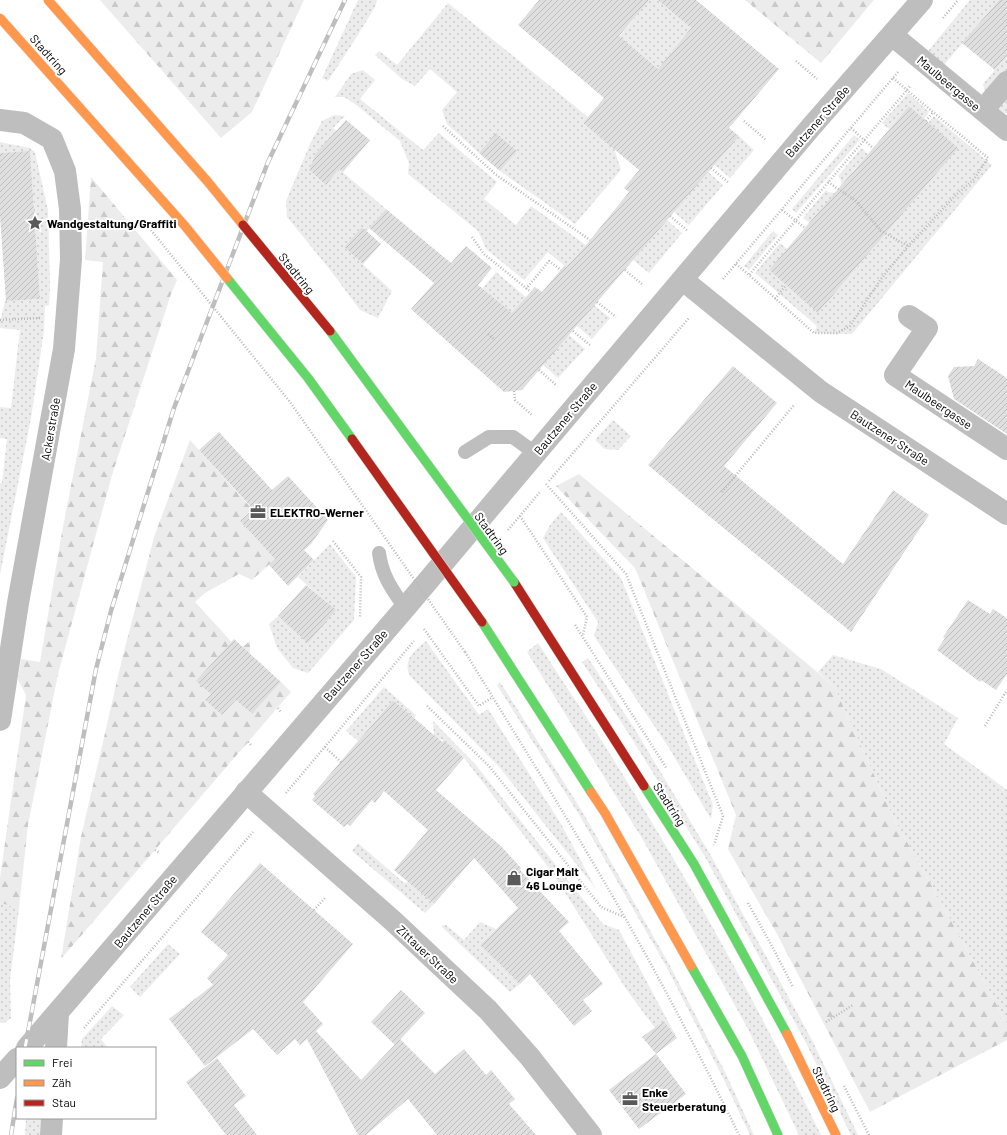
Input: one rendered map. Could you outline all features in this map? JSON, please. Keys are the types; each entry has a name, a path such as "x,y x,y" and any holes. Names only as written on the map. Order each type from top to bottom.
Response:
{"main road":[{"name":"Stadtring","path":"48,0 208,182 334,338 514,582 694,864 794,1048 836,1135"},
{"name":"Stadtring","path":"0,18 185,226 308,378 482,622 605,813 742,1056 778,1135"}],"street":[{"name":"Bautzener Straße","path":"28,1047 404,608 811,127 922,0"},
{"name":"Maulbeergasse","path":"892,35 1007,130"},
{"path":"982,110 1007,82"},
{"name":"Ackerstraße","path":"0,120 24,123 52,139 65,171 70,209 71,259 64,349 18,603 0,720"},
{"name":"Bautzener Straße","path":"683,280 821,392 1007,514"},
{"name":"Maulbeergasse","path":"909,316 927,328 895,375 1007,449"},
{"name":"Zittauer Straße","path":"246,792 392,920 488,1010 529,1056 591,1135"},
{"path":"56,1047 58,1012"},
{"path":"0,1078 16,1060"},
{"path":"51,1135 52,1119"}],"lane":[{"path":"465,452 489,437 513,437 535,453"},
{"path":"380,553 381,567 389,584 404,608"}],"path":[{"path":"749,275 907,90 921,59 958,0"},
{"path":"505,534 546,484 706,300 893,78 921,59"},
{"path":"796,61 817,79"},
{"path":"736,264 814,333 837,333 850,326 881,279 908,246 956,195 974,179 988,158 893,78"},
{"path":"926,120 933,112"},
{"path":"744,121 766,140"},
{"path":"443,126 495,174 590,240"},
{"path":"851,128 873,148"},
{"path":"711,168 730,183"},
{"path":"828,182 856,201 881,231 908,246"},
{"path":"782,210 805,228"},
{"path":"670,216 689,232"},
{"path":"146,225 290,402 465,652 625,917 705,1065 739,1135"},
{"path":"472,238 484,254 531,292"},
{"path":"526,288 549,261 561,270"},
{"path":"625,270 644,285"},
{"path":"775,299 786,285"},
{"path":"597,302 616,317"},
{"path":"0,320 45,318"},
{"path":"573,331 591,346"},
{"path":"488,334 494,339"},
{"path":"539,370 557,386"},
{"path":"514,391 515,400 532,415"},
{"path":"722,492 794,405"},
{"path":"546,484 626,574 723,816 714,845"},
{"path":"520,516 587,617 583,636"},
{"path":"333,541 361,577 360,618"},
{"path":"434,617 439,611"},
{"path":"83,1029 269,813 429,623"},
{"path":"424,629 479,706 493,697"},
{"path":"984,726 1007,690"},
{"path":"428,706 489,766 601,907 625,917"},
{"path":"278,708 281,712"},
{"path":"248,742 252,746"},
{"path":"325,747 341,762"},
{"path":"155,850 160,854"},
{"path":"314,910 329,893"},
{"path":"826,1022 853,1005"}],"green space":[{"path":"100,0 304,0 252,112 221,138"},
{"path":"358,0 377,0 375,7 328,81 322,78"},
{"path":"625,0 658,0 691,28 658,69 619,37 639,12"},
{"path":"745,0 874,0 821,63"},
{"path":"970,0 999,0 944,65 928,51"},
{"path":"448,3 588,117 583,123 614,148 621,170 575,224 500,171 517,151 496,133 479,153 447,124 442,110 457,92 430,69 415,86 402,79 375,55 379,51 397,65"},
{"path":"1007,56 1007,73 985,92 983,84"},
{"path":"363,70 375,80 360,99 423,150 439,133 497,182 484,199 516,225 531,206 586,245 566,267 548,252 524,280 486,249 478,231 408,174 409,163 400,141 355,104 344,97 335,97 351,74"},
{"path":"908,93 929,112 924,119 909,106 889,129 882,123"},
{"path":"1007,94 1007,115 997,107"},
{"path":"334,115 345,116 333,128 340,134 323,154 318,150 309,170 326,185 339,169 386,209 367,231 362,227 344,247 392,291 378,318 360,310 331,271 287,217 286,201 310,144 322,121"},
{"path":"934,116 992,165 852,334 814,333 817,326 755,273 780,243 787,249 769,270 819,312 875,246 825,204 810,223 803,218 826,190 834,193 838,189 841,185 841,181 838,176 861,148 868,154 852,172 887,202 928,123"},
{"path":"854,135 860,140 796,213 792,209"},
{"path":"739,136 754,150 730,178 714,164"},
{"path":"0,142 30,148 35,152 48,210 50,286 49,305 45,306 44,331 31,418 0,575 0,483 2,483 7,439 0,438 0,407 11,408 20,330 0,328 0,322 5,301 40,299 30,152 0,153"},
{"path":"708,172 723,185 689,225 674,212"},
{"path":"91,177 177,280 171,294 112,475 58,674 28,825 19,908 0,903 0,878 26,695 18,680 21,659 40,662 62,532 96,358 103,262 85,260"},
{"path":"667,220 682,233 649,273 633,260"},
{"path":"773,231 778,235 749,270 744,266"},
{"path":"496,272 526,297 519,319 482,289"},
{"path":"594,305 610,318 592,339 577,326"},
{"path":"569,335 585,349 558,378 543,365"},
{"path":"613,420 631,436 618,450 605,449 595,440"},
{"path":"190,440 252,509 240,521 275,559 252,580 239,574 205,593 195,602 239,650 250,641 250,654 241,663 197,681 211,694 205,700 222,715 236,700 252,714 281,682 291,692 61,959 81,837 123,655 154,537"},
{"path":"579,474 834,686 894,819 1007,1024 1007,1040 870,1112 777,934 728,849 736,815 635,568 556,486"},
{"path":"561,512 621,578 713,805 711,819 669,748 594,636 598,622 543,538 550,525"},
{"path":"330,544 356,577 354,620 308,673 293,668 277,648 269,624 278,616 308,642 335,610 298,577"},
{"path":"426,641 479,715 488,709 561,824 596,889 500,768 410,676 407,665 410,656"},
{"path":"538,643 613,758 676,863 775,1043 821,1135 799,1135 748,1029 643,840 527,652"},
{"path":"833,655 881,669 958,718 944,744 1007,790 1007,1024 894,819 834,686 818,672"},
{"path":"588,658 634,728 710,854 812,1040 858,1135 851,1135 806,1043 705,857 627,731 582,662"},
{"path":"500,682 582,811 669,964 726,1074 754,1135 750,1135 666,966 578,813 497,685"},
{"path":"384,687 416,715 414,718 393,700 358,741 346,731"},
{"path":"433,721 475,764 603,924 619,930 677,1038 664,1021 655,1028 626,989 552,872 464,758 444,740 434,739"},
{"path":"358,843 404,883 408,882 434,904 425,913 352,851"},
{"path":"0,903 19,908 10,980 11,1018 4,1023 0,1023"},
{"path":"480,922 496,929 480,945 520,984 510,992 441,926 446,925 464,940"},
{"path":"168,944 180,954 140,997 130,987"},
{"path":"112,1006 124,1015 101,1039 107,1047 81,1047 82,1039"},
{"path":"26,1119 41,1119 40,1135 25,1135"}],"building":[{"path":"539,0 649,0 619,36 658,69 691,28 658,0 696,0 779,69 729,128 739,136 522,390 504,392 411,309 434,283 369,228 386,209 451,263 466,246 492,268 478,285 512,313 535,287 542,292 565,265 566,267 586,245 629,192 624,188 639,170 583,123 604,98 518,25"},
{"path":"999,0 1007,0 1007,56 995,70 962,43"},
{"path":"909,106 958,148 818,313 769,270"},
{"path":"346,120 370,140 343,172 339,169 326,185 309,170 316,153"},
{"path":"496,133 517,151 500,171 479,153"},
{"path":"30,151 40,299 6,301 0,216 0,153"},
{"path":"362,227 381,244 363,264 344,247"},
{"path":"978,359 1007,378 1007,434 954,399 948,376 954,367 974,366"},
{"path":"733,366 777,403 724,466 843,564 893,490 929,515 851,632 648,465"},
{"path":"219,432 272,490 288,476 328,520 311,544 304,550 314,560 288,586 269,565 275,559 240,521 253,509 199,450"},
{"path":"306,585 336,610 308,643 278,616"},
{"path":"968,600 990,614 993,609 1007,618 1007,674 996,690 981,680 980,682 937,650 945,638 943,637"},
{"path":"234,639 281,682 252,714 236,700 222,715 205,700 211,694 196,681"},
{"path":"393,700 442,742 444,740 464,758 436,790 501,846 521,868 520,870 569,922 559,931 603,984 583,1000 592,1011 574,1026 530,974 520,984 480,945 518,908 474,858 434,904 394,870 428,830 384,791 375,803 372,800 350,826 347,824 344,827 312,800 315,796 313,794"},
{"path":"260,863 353,944 303,1002 323,1024 316,1031 361,1080 400,1039 435,1074 464,1049 486,1075 491,1070 515,1099 509,1104 536,1135 437,1135 408,1099 366,1135 358,1135 307,1039 300,1045 295,1039 277,1055 253,1029 205,1066 169,1019 213,985 207,978 228,955 201,932"},
{"path":"401,990 425,1013 395,1045 371,1022"},
{"path":"664,1021 677,1038 656,1054 642,1037"},
{"path":"656,1054 686,1094 639,1129 609,1090"},
{"path":"217,1058 246,1096 234,1105 257,1135 226,1135 186,1082"}],"railway":[{"path":"25,1047 96,669 111,611 174,408 268,162 345,0"},
{"path":"11,1135 16,1104"}],"traffic: fast":[{"path":"227,278 308,378 352,439"},
{"path":"330,331 514,582"},
{"path":"482,622 591,792"},
{"path":"644,786 694,864 787,1034"},
{"path":"691,966 742,1056 778,1135"}],"traffic: slow":[{"path":"48,0 208,182 243,225"},
{"path":"0,18 185,226 227,278"},
{"path":"591,792 605,813 691,966"},
{"path":"787,1034 836,1135"}],"traffic: jam":[{"path":"243,225 330,331"},
{"path":"352,439 482,622"},
{"path":"514,582 644,786"}],"place":[{"name":"Wandgestaltung/Graffiti","path":"35,223"},
{"name":"ELEKTRO-Werner","path":"258,512"},
{"name":"Cigar Malt 46 Lounge","path":"514,878"},
{"name":"Enke Steuerberatung","path":"630,1099"}]}
